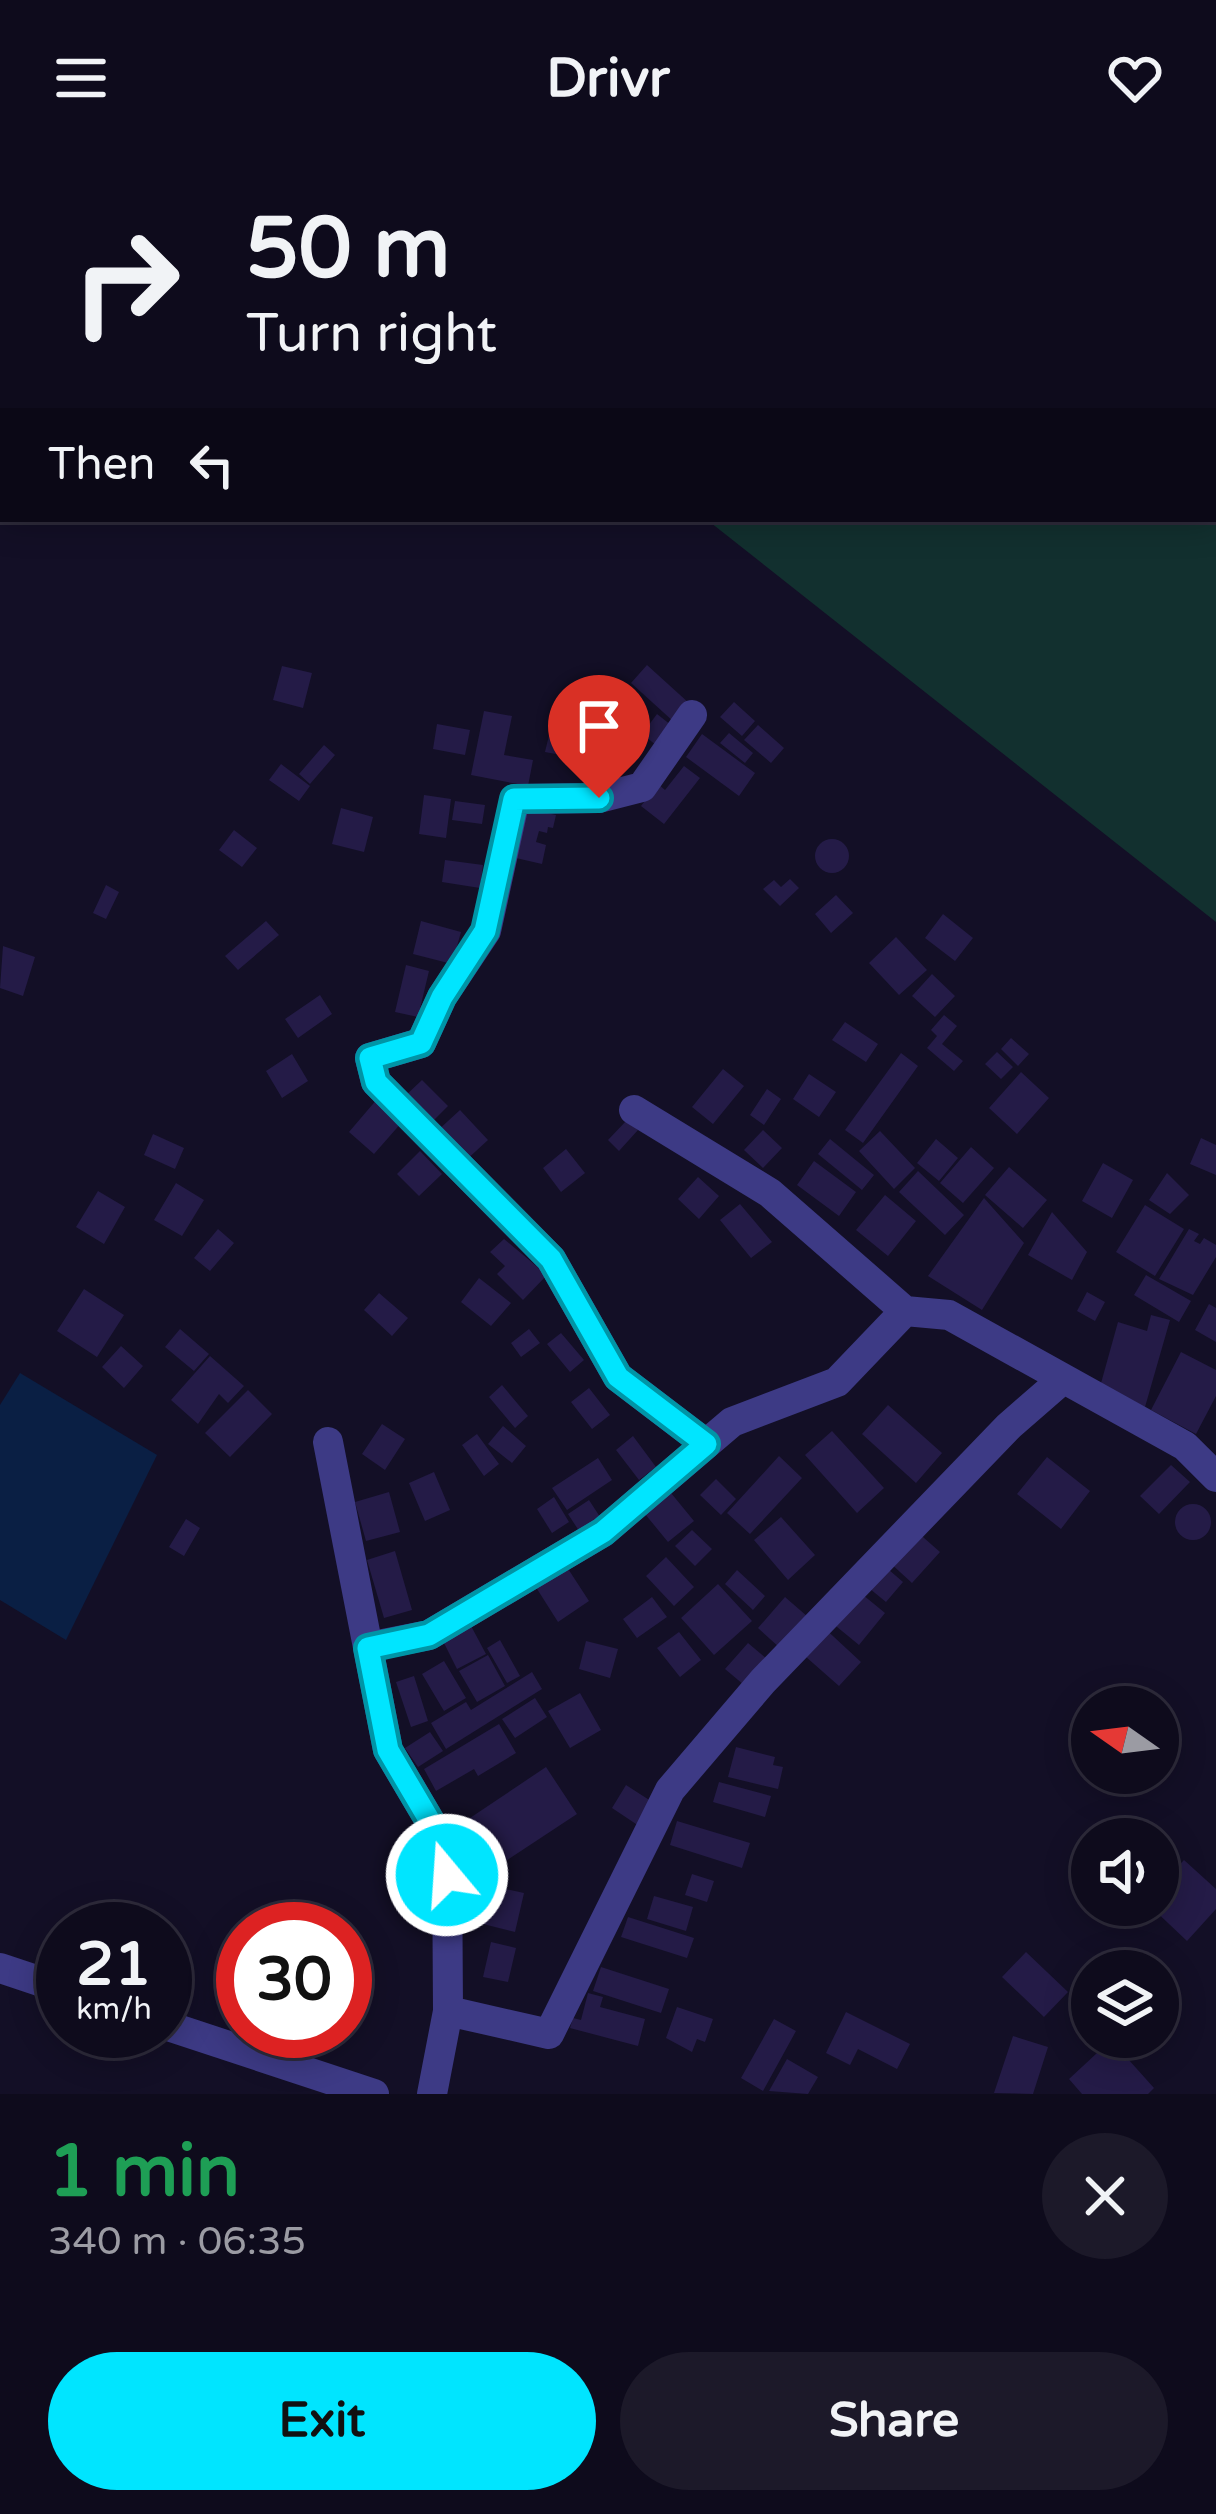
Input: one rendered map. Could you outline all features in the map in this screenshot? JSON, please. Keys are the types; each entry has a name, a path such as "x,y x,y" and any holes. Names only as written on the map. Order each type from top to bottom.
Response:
{"street":[{"path":"692,715 642,787 599,798 514,799 485,931 442,997 421,1043 370,1058 376,1082 551,1259 618,1377 706,1444"},
{"path":"634,1110 770,1193 904,1311 949,1315 1185,1446 1216,1477"},
{"path":"368,1648 429,1635 603,1532 732,1422 837,1382 904,1311"},
{"path":"448,2011 550,2034 670,1790 763,1681 1009,1426 1064,1379"},
{"path":"328,1442 388,1750 447,1850 448,2011 432,2094"},
{"path":"0,1968 36,1980"},
{"path":"192,2034 374,2094"}],"green space":[{"path":"710,522 1216,522 1216,922"}],"water":[{"path":"20,1373 157,1455 66,1640 0,1600 0,1405"}],"building":[{"path":"647,665 690,704 674,722 631,683"},
{"path":"282,666 312,673 303,708 273,700"},
{"path":"734,702 755,721 742,736 720,717"},
{"path":"484,711 512,716 504,755 533,760 528,786 471,775"},
{"path":"657,714 671,725 656,745 642,734"},
{"path":"552,723 576,728 573,744 590,748 593,734 602,736 593,772 565,765 566,756 545,752"},
{"path":"437,724 470,730 465,755 433,749"},
{"path":"758,725 784,748 771,763 744,740"},
{"path":"729,733 753,753 745,763 720,743"},
{"path":"702,734 755,773 739,796 686,757"},
{"path":"324,745 335,755 310,784 299,774"},
{"path":"281,764 310,786 299,801 269,780"},
{"path":"684,766 700,778 664,824 641,806 658,784 665,790"},
{"path":"424,795 451,799 446,838 419,834"},
{"path":"455,801 485,805 482,824 452,820"},
{"path":"341,808 373,817 364,852 332,844"},
{"path":"528,809 556,815 553,828 548,827 547,833 539,831 536,842 546,845 542,864 516,858"},
{"path":"234,830 257,848 242,867 219,850"},
{"path":"832,839 844,844 849,856 844,868 832,873 820,868 815,856 820,844"},
{"path":"445,860 483,865 480,888 442,882"},
{"path":"790,879 799,888 780,906 763,889 774,880 781,887"},
{"path":"106,885 119,892 106,919 93,913"},
{"path":"836,895 853,913 831,933 815,914"},
{"path":"943,914 973,938 955,961 925,938"},
{"path":"266,921 279,935 238,970 225,956"},
{"path":"421,921 461,932 452,964 413,954"},
{"path":"896,937 927,970 899,995 869,963"},
{"path":"3,946 35,957 23,996 0,988"},
{"path":"406,965 429,971 418,1017 395,1012"},
{"path":"932,974 955,996 935,1017 912,996"},
{"path":"320,995 332,1014 298,1038 285,1019"},
{"path":"944,1015 957,1026 942,1044 963,1061 954,1071 927,1048 937,1036 931,1030"},
{"path":"845,1022 878,1044 866,1062 832,1040"},
{"path":"1011,1038 1029,1054 1018,1066 1001,1049"},
{"path":"997,1052 1013,1067 1001,1079 985,1064"},
{"path":"901,1053 918,1066 863,1143 845,1130"},
{"path":"292,1054 308,1081 282,1098 266,1071"},
{"path":"723,1069 744,1086 713,1124 692,1107"},
{"path":"1021,1072 1049,1098 1017,1134 989,1108"},
{"path":"809,1074 836,1092 819,1117 793,1099"},
{"path":"422,1080 448,1106 430,1124 404,1097"},
{"path":"767,1089 781,1099 764,1125 750,1115"},
{"path":"378,1098 403,1121 374,1154 349,1132"},
{"path":"460,1110 488,1140 464,1162 436,1132"},
{"path":"627,1120 638,1130 619,1151 608,1140"},
{"path":"763,1130 782,1148 763,1168 744,1150"},
{"path":"880,1131 915,1168 894,1189 859,1151"},
{"path":"153,1134 184,1148 175,1169 144,1155"},
{"path":"1201,1138 1216,1145 1216,1175 1190,1164"},
{"path":"830,1139 874,1175 862,1190 818,1154"},
{"path":"936,1139 958,1158 939,1181 917,1163"},
{"path":"971,1147 994,1168 963,1203 940,1183"},
{"path":"566,1149 585,1173 561,1192 543,1168"},
{"path":"420,1151 442,1174 419,1196 397,1174"},
{"path":"814,1161 856,1192 839,1216 797,1185"},
{"path":"1103,1163 1133,1180 1112,1218 1082,1201"},
{"path":"1009,1167 1047,1200 1023,1228 985,1195"},
{"path":"918,1171 964,1215 945,1235 899,1192"},
{"path":"1167,1173 1189,1195 1170,1214 1149,1200"},
{"path":"698,1177 719,1196 699,1219 678,1199"},
{"path":"176,1183 204,1200 182,1236 154,1220"},
{"path":"98,1191 125,1207 104,1244 76,1227"},
{"path":"885,1195 916,1221 888,1256 856,1230"},
{"path":"984,1198 1024,1243 982,1310 928,1276"},
{"path":"740,1204 772,1242 751,1258 720,1220"},
{"path":"1145,1205 1184,1229 1155,1276 1116,1252"},
{"path":"1052,1212 1087,1252 1072,1280 1028,1255"},
{"path":"218,1229 234,1243 210,1271 194,1258"},
{"path":"1189,1229 1199,1234 1194,1241 1200,1244 1204,1238 1216,1245 1216,1257 1193,1295 1159,1279"},
{"path":"504,1239 547,1275 523,1300 497,1274 505,1266 490,1252"},
{"path":"1146,1275 1191,1301 1179,1322 1134,1295"},
{"path":"479,1278 511,1303 491,1326 461,1302"},
{"path":"84,1289 124,1315 97,1357 57,1331"},
{"path":"1087,1292 1105,1302 1095,1321 1077,1311"},
{"path":"379,1293 408,1318 392,1336 364,1310"},
{"path":"1209,1304 1216,1308 1216,1342 1195,1330"},
{"path":"1151,1315 1170,1320 1145,1407 1098,1394 1118,1322 1147,1331"},
{"path":"180,1329 209,1354 194,1371 165,1347"},
{"path":"529,1329 540,1343 521,1357 511,1343"},
{"path":"561,1333 584,1360 570,1372 547,1344"},
{"path":"121,1346 143,1366 124,1388 102,1367"},
{"path":"1181,1352 1216,1370 1216,1396 1196,1434 1151,1410"},
{"path":"210,1356 244,1386 228,1403 219,1394 198,1424 171,1400"},
{"path":"502,1385 528,1416 515,1428 489,1397"},
{"path":"589,1388 610,1415 592,1429 571,1402"},
{"path":"248,1390 272,1414 230,1457 205,1433"},
{"path":"888,1405 942,1453 916,1483 862,1434"},
{"path":"382,1424 405,1439 385,1470 362,1454"},
{"path":"503,1426 526,1446 512,1463 488,1444"},
{"path":"832,1431 884,1488 857,1513 805,1455"},
{"path":"477,1434 499,1464 484,1476 462,1445"},
{"path":"633,1436 656,1467 639,1480 616,1450"},
{"path":"779,1456 802,1478 750,1534 727,1513"},
{"path":"1047,1457 1090,1491 1061,1529 1017,1494"},
{"path":"598,1458 612,1480 567,1510 552,1488"},
{"path":"1171,1465 1190,1482 1159,1514 1140,1496"},
{"path":"434,1472 450,1510 425,1521 409,1483"},
{"path":"716,1479 736,1499 721,1515 700,1495"},
{"path":"389,1492 400,1532 366,1541 355,1502"},
{"path":"671,1493 694,1521 668,1542 645,1514"},
{"path":"554,1497 569,1522 552,1533 537,1509"},
{"path":"589,1500 604,1523 583,1537 568,1514"},
{"path":"1193,1504 1205,1510 1211,1522 1205,1534 1193,1540 1181,1534 1175,1522 1181,1510"},
{"path":"781,1517 815,1555 788,1580 754,1540"},
{"path":"186,1519 200,1528 184,1556 169,1547"},
{"path":"692,1530 712,1549 695,1566 675,1546"},
{"path":"915,1530 940,1552 912,1583 888,1561"},
{"path":"395,1551 412,1610 384,1618 367,1560"},
{"path":"666,1557 694,1587 674,1606 646,1576"},
{"path":"563,1561 589,1601 558,1622 532,1581"},
{"path":"881,1563 903,1582 886,1602 864,1584"},
{"path":"737,1570 765,1596 753,1610 725,1584"},
{"path":"718,1584 752,1621 714,1655 681,1618"},
{"path":"857,1590 885,1613 859,1645 831,1622"},
{"path":"652,1597 667,1617 637,1638 623,1619"},
{"path":"785,1597 808,1617 780,1648 758,1628"},
{"path":"470,1624 486,1654 457,1669 442,1639"},
{"path":"820,1624 861,1662 839,1686 797,1649"},
{"path":"679,1632 701,1660 680,1677 657,1648"},
{"path":"500,1640 520,1676 507,1683 487,1648"},
{"path":"586,1641 618,1649 610,1678 579,1669"},
{"path":"748,1643 767,1659 744,1685 725,1669"},
{"path":"488,1655 505,1686 477,1702 459,1671"},
{"path":"444,1661 466,1698 444,1711 422,1674"},
{"path":"532,1672 542,1689 446,1749 431,1723 466,1702 471,1710"},
{"path":"414,1676 428,1721 411,1727 396,1682"},
{"path":"580,1693 601,1730 570,1748 548,1711"},
{"path":"535,1698 547,1717 515,1738 502,1719"},
{"path":"499,1724 516,1753 478,1776 474,1769 436,1791 424,1769"},
{"path":"430,1732 443,1751 418,1767 405,1748"},
{"path":"736,1747 775,1757 773,1765 783,1767 778,1789 728,1777"},
{"path":"546,1767 577,1814 492,1870 461,1824"},
{"path":"719,1782 771,1796 765,1817 713,1802"},
{"path":"626,1785 657,1805 642,1828 612,1808"},
{"path":"677,1821 750,1843 742,1868 670,1845"},
{"path":"1184,1860 1216,1889 1216,1909 1187,1941 1171,1926 1179,1926 1179,1865"},
{"path":"692,1874 714,1881 707,1902 685,1895"},
{"path":"487,1885 524,1893 515,1932 479,1923"},
{"path":"654,1896 693,1907 686,1931 647,1919"},
{"path":"628,1917 694,1938 687,1958 621,1937"},
{"path":"491,1942 516,1948 508,1982 483,1977"},
{"path":"1026,1952 1068,1992 1044,2017 1002,1977"},
{"path":"601,1967 669,1989 661,2013 593,1991"},
{"path":"588,1993 603,1997 600,2007 645,2019 638,2046 570,2028 573,2018 581,2020"},
{"path":"677,2007 713,2019 705,2042 697,2039 692,2052 666,2038"},
{"path":"846,2012 910,2044 897,2069 858,2049 850,2065 826,2053"},
{"path":"774,2019 796,2031 763,2091 741,2078"},
{"path":"1013,2036 1048,2047 1033,2094 994,2093"},
{"path":"1092,2058 1127,2058 1154,2088 1148,2094 1082,2094 1069,2079"},
{"path":"787,2059 818,2077 808,2094 769,2091"}],"route":[{"path":"447,1875 447,1850 388,1750 368,1648 429,1635 603,1532 706,1444 618,1377 590,1320 551,1259 376,1082 370,1058 421,1043 442,997 485,931 514,799 599,798"}]}
